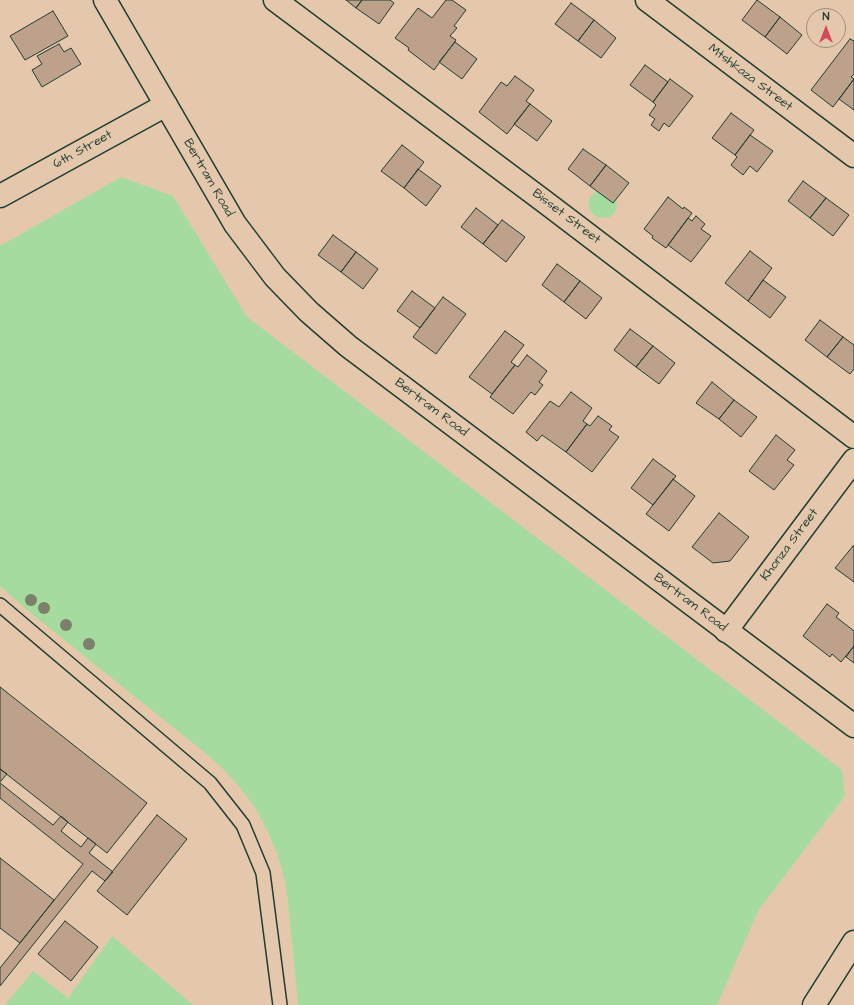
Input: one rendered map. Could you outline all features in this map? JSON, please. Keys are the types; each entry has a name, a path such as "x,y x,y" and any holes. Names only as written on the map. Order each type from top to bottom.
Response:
{"street":[{"name":"Bertram Road","path":"105,0 235,224 275,277 309,312 348,346 854,726"},
{"name":"Bisset Street","path":"275,0 539,197 854,437"},
{"name":"Mtshkaza Street","path":"647,0 854,156"},
{"name":"6th Street","path":"0,196 166,105"},
{"name":"Khonza Street","path":"726,631 854,460"},
{"path":"814,1005 854,942"}],"lane":[{"path":"0,605 210,783 243,825 263,873 280,1005"}],"green space":[{"path":"121,177 173,196 247,317 842,770 845,796 758,911 717,1005 298,1005 288,901 284,877 277,853 256,809 242,790 209,756 27,610 0,586 0,246"},
{"path":"604,189 616,197 617,205 615,212 610,217 602,218 595,216 590,210 588,203 591,196 597,191"},
{"path":"112,936 193,1005 5,1005 33,971 68,998"}],"building":[{"path":"346,0 362,0 356,8"},
{"path":"362,0 390,0 394,3 379,24 356,8"},
{"path":"446,0 452,0 466,10 454,26 457,28 450,36 456,40 434,70 395,38 418,8 432,18"},
{"path":"757,0 780,17 765,37 742,20"},
{"path":"571,3 594,20 578,41 555,24"},
{"path":"53,11 68,36 25,60 10,36"},
{"path":"780,17 802,35 787,54 765,37"},
{"path":"594,20 616,38 601,58 578,41"},
{"path":"850,39 854,41 854,74 851,77 854,79 833,107 811,90 843,48 846,48 846,44"},
{"path":"455,42 477,59 462,79 439,62"},
{"path":"59,44 64,52 71,48 81,64 42,87 32,70 42,64 37,56"},
{"path":"645,65 668,82 653,102 630,85"},
{"path":"515,76 534,90 526,101 530,104 507,134 479,112 501,82 507,86"},
{"path":"670,79 693,96 669,127 664,123 659,131 651,125 655,119 649,115 656,105 653,102"},
{"path":"854,79 854,110 839,99"},
{"path":"530,104 552,121 537,141 514,124"},
{"path":"731,113 754,130 735,155 712,138"},
{"path":"750,135 773,151 757,172 750,166 743,175 731,165 737,157 735,155"},
{"path":"402,145 424,162 404,188 381,171"},
{"path":"583,149 606,165 590,186 568,169"},
{"path":"606,165 629,183 613,203 590,186"},
{"path":"418,169 441,186 426,206 404,188"},
{"path":"803,181 826,198 810,218 788,201"},
{"path":"668,197 683,209 684,207 692,213 666,248 652,238 653,236 644,229"},
{"path":"826,198 849,215 833,236 810,218"},
{"path":"476,208 498,225 483,244 461,227"},
{"path":"696,216 705,224 701,229 711,236 691,262 668,245 688,218 692,221"},
{"path":"502,220 525,237 506,262 483,244"},
{"path":"333,235 356,252 341,272 318,255"},
{"path":"750,251 772,268 748,301 725,283"},
{"path":"356,252 378,269 363,289 341,272"},
{"path":"557,264 580,281 564,302 542,285"},
{"path":"763,280 786,297 770,318 748,301"},
{"path":"580,281 602,298 586,319 564,302"},
{"path":"412,291 435,308 420,328 397,311"},
{"path":"443,297 466,314 436,354 413,337"},
{"path":"820,320 843,337 827,357 805,340"},
{"path":"630,329 653,346 636,367 614,350"},
{"path":"505,331 524,345 511,362 515,365 492,394 469,377"},
{"path":"843,337 854,345 854,369 850,374 827,357"},
{"path":"653,346 675,363 659,384 636,367"},
{"path":"527,355 547,371 539,382 543,385 535,395 531,392 513,414 490,397 515,365 518,367"},
{"path":"712,382 734,400 719,419 696,403"},
{"path":"571,392 592,408 583,421 587,424 566,452 542,435 537,441 526,432 550,401 559,407"},
{"path":"734,400 757,417 741,437 719,419"},
{"path":"598,416 612,426 609,430 619,437 592,472 566,452 587,424 590,426"},
{"path":"776,435 795,450 787,460 794,465 774,490 749,471"},
{"path":"653,459 676,476 653,505 631,488"},
{"path":"673,479 695,496 669,531 646,514"},
{"path":"719,513 749,537 730,561 713,563 692,547"},
{"path":"854,546 854,582 835,568"},
{"path":"827,604 839,613 836,617 854,631 854,646 841,662 832,654 830,657 803,636"},
{"path":"854,646 854,663 846,657"},
{"path":"0,687 147,803 107,853 0,769"},
{"path":"0,769 7,774 0,782"},
{"path":"0,783 53,825 61,816 68,822 61,831 81,847 88,838 96,844 89,853 113,872 105,881 92,871 0,986 0,968 83,864 0,798"},
{"path":"157,815 187,839 127,915 97,891"},
{"path":"0,858 54,900 20,943 0,928"},
{"path":"65,921 98,947 71,981 38,954"}]}
